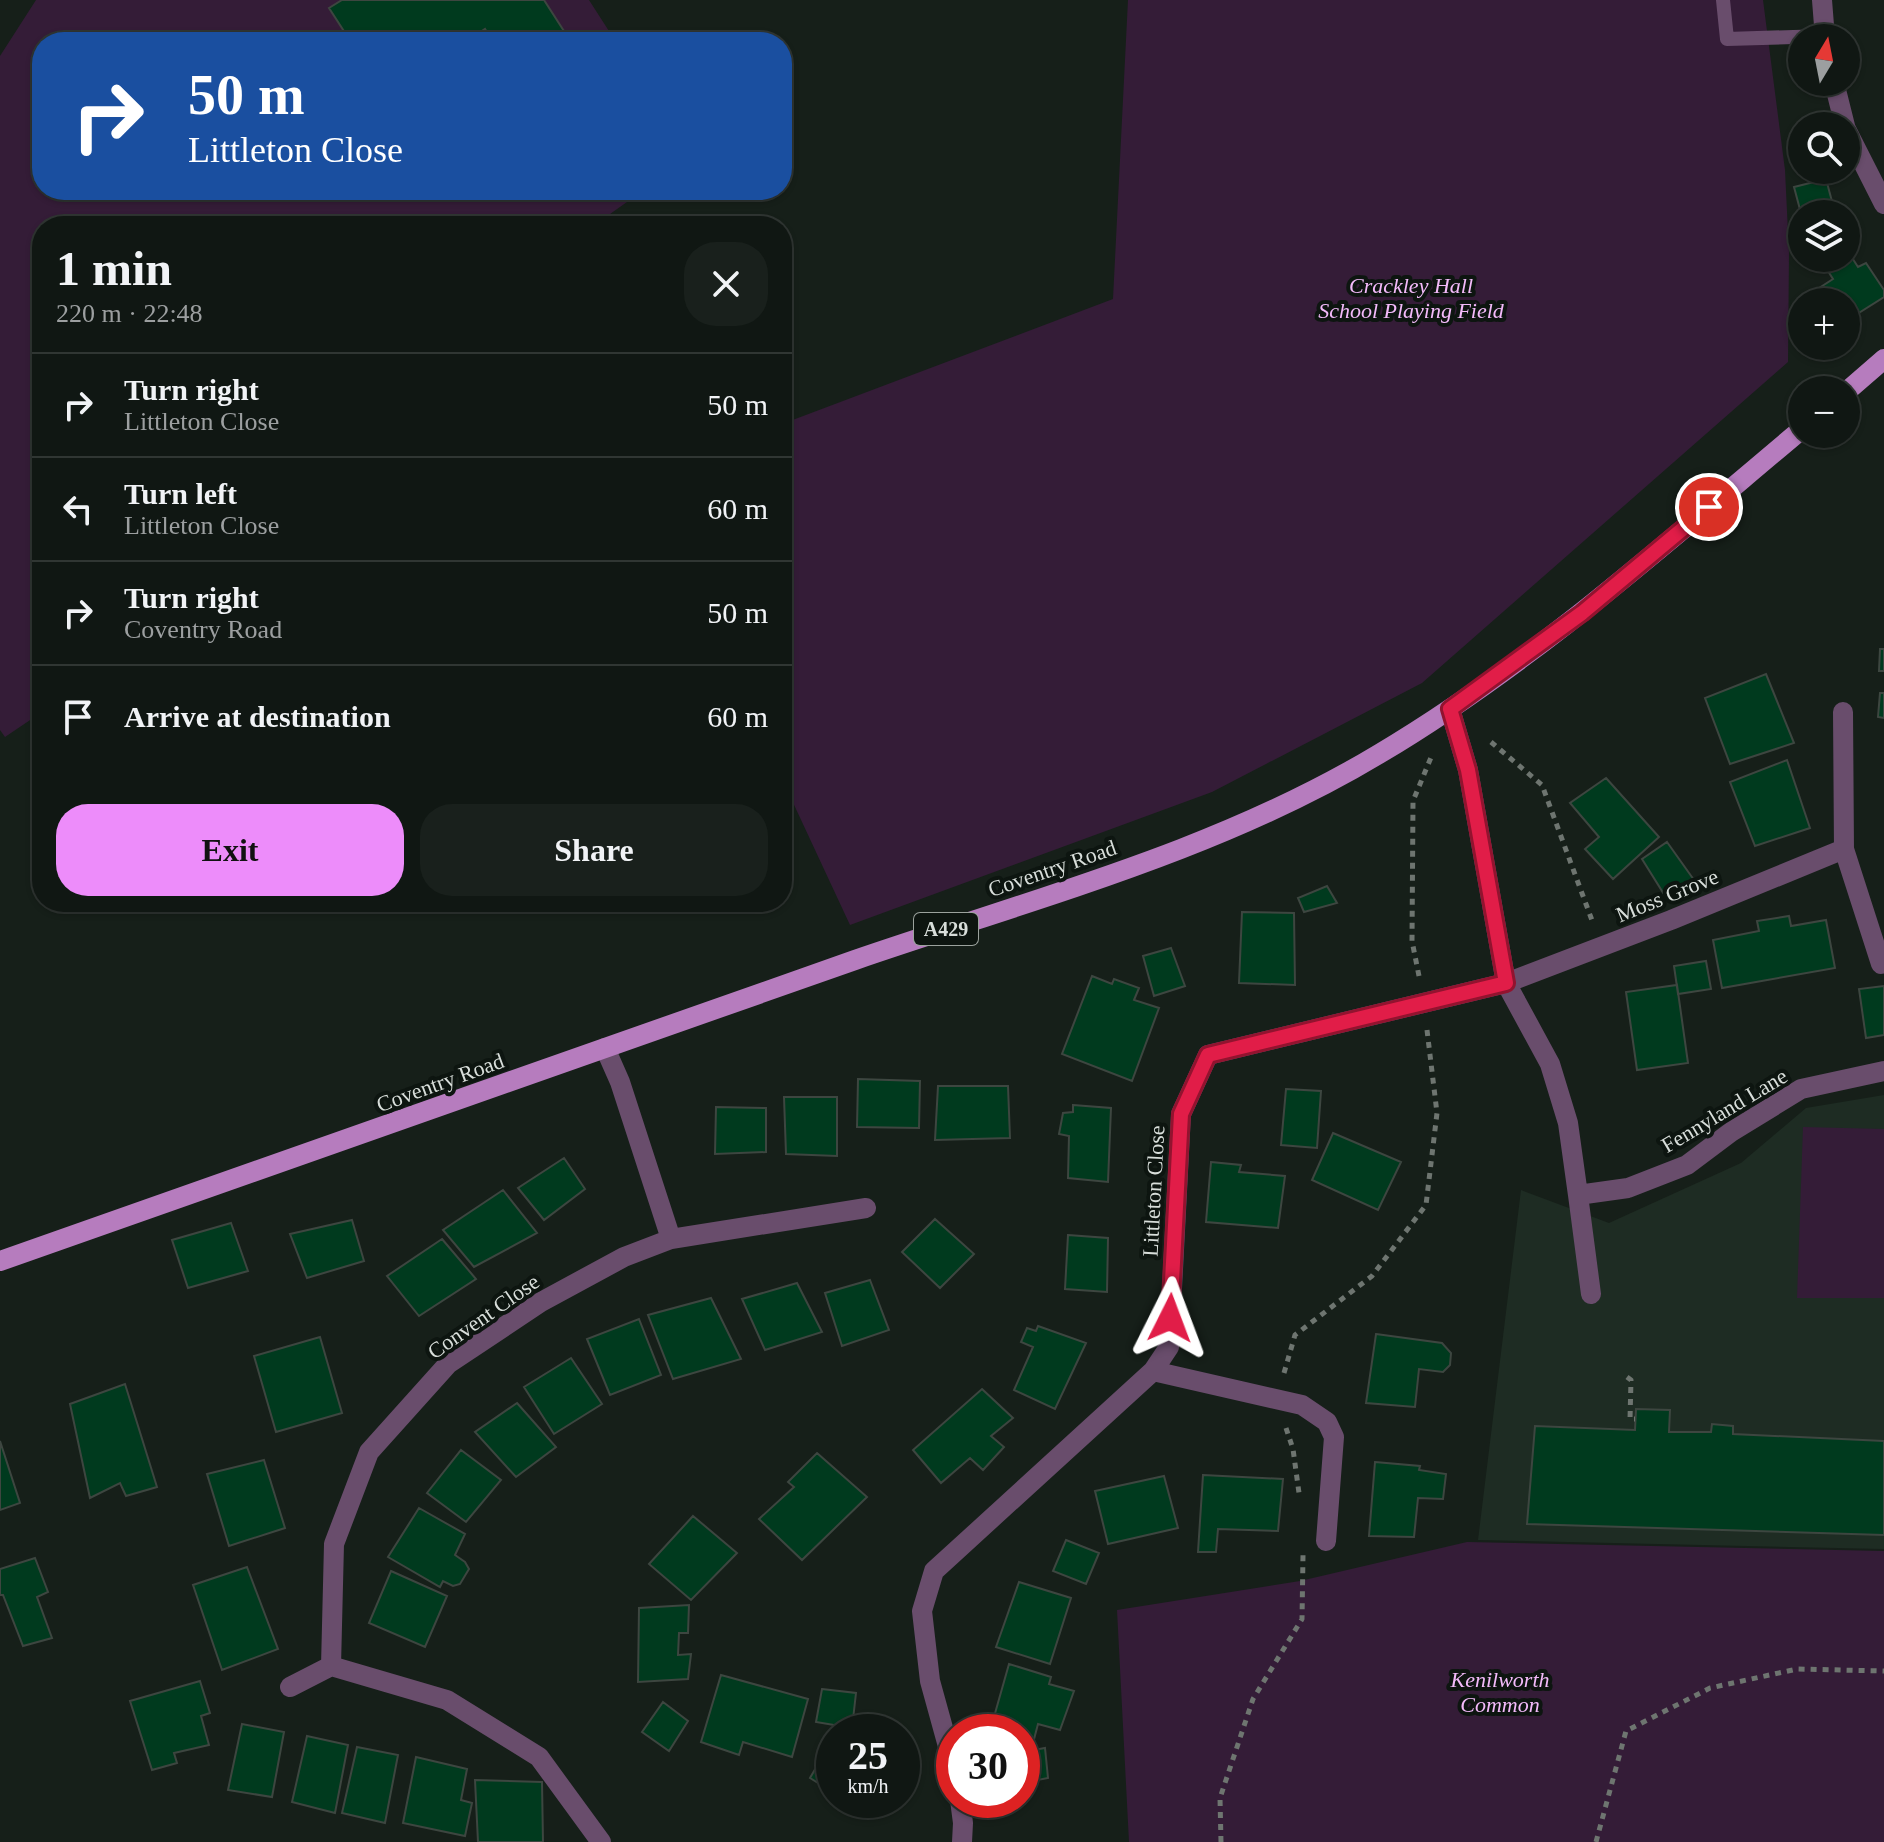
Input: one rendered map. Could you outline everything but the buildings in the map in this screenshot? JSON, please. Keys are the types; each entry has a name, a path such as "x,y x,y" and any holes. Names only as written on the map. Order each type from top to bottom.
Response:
{"main road":[{"path":"1860,380 1884,359"},
{"name":"Coventry Road","path":"0,1261 1169,854 1292,800 1379,754 1450,709 1582,613 1788,441"}],"street":[{"path":"1822,0 1824,24"},
{"path":"1860,156 1884,204"},
{"path":"1450,709 1468,770 1506,983 1550,1064 1568,1123 1591,1294"},
{"path":"1843,712 1844,849 1881,964"},
{"name":"Moss Grove","path":"1506,983 1844,849"},
{"name":"Littleton Close","path":"939,1714 930,1681 922,1611 934,1571 1153,1371 1169,1347 1181,1114 1208,1055 1506,983"},
{"path":"605,1048 620,1082 671,1239"},
{"name":"Fennyland Lane","path":"1578,1195 1628,1188 1687,1165 1731,1132 1801,1089 1884,1071"},
{"name":"Convent Close","path":"331,1666 334,1544 369,1452 448,1364 541,1302 624,1257 671,1239 866,1208"},
{"path":"1153,1371 1302,1405 1327,1422 1334,1437 1326,1541"},
{"path":"290,1687 331,1666 447,1700 539,1757 601,1842"},
{"path":"962,1818 962,1842"}],"lane":[{"path":"1723,0 1727,39 1788,38"}],"path":[{"path":"1301,1503 1293,1449 1277,1399 1295,1335 1372,1276 1426,1205 1437,1113 1424,1004 1412,941 1413,801 1450,709 1542,785 1602,946"},
{"path":"1627,1377 1631,1380 1630,1419 1635,1419"},
{"path":"1221,1842 1220,1798 1253,1699 1302,1619 1303,1546"},
{"path":"1596,1842 1626,1731 1710,1688 1797,1669 1884,1671"}],"shaded area":[{"path":"1884,1095 1884,1549 1478,1540 1521,1190 1609,1223 1741,1163 1806,1108"}],"green space":[{"path":"36,0 589,0 610,32 32,32 32,200 630,200 607,216 32,216 32,719 5,737 0,730 0,56"},
{"name":"Crackley Hall School Playing Field","path":"1128,0 1763,0 1785,170 1788,362 1422,683 1212,792 850,925 792,800 792,420 1113,299"},
{"path":"1803,1127 1884,1129 1884,1298 1797,1298"},
{"name":"Kenilworth Common","path":"1467,1542 1884,1551 1884,1842 1129,1842 1117,1610 1300,1581"}],"route":[{"path":"1170,1318 1181,1114 1208,1055 1506,983 1468,770 1450,709 1582,613 1709,507"}]}
